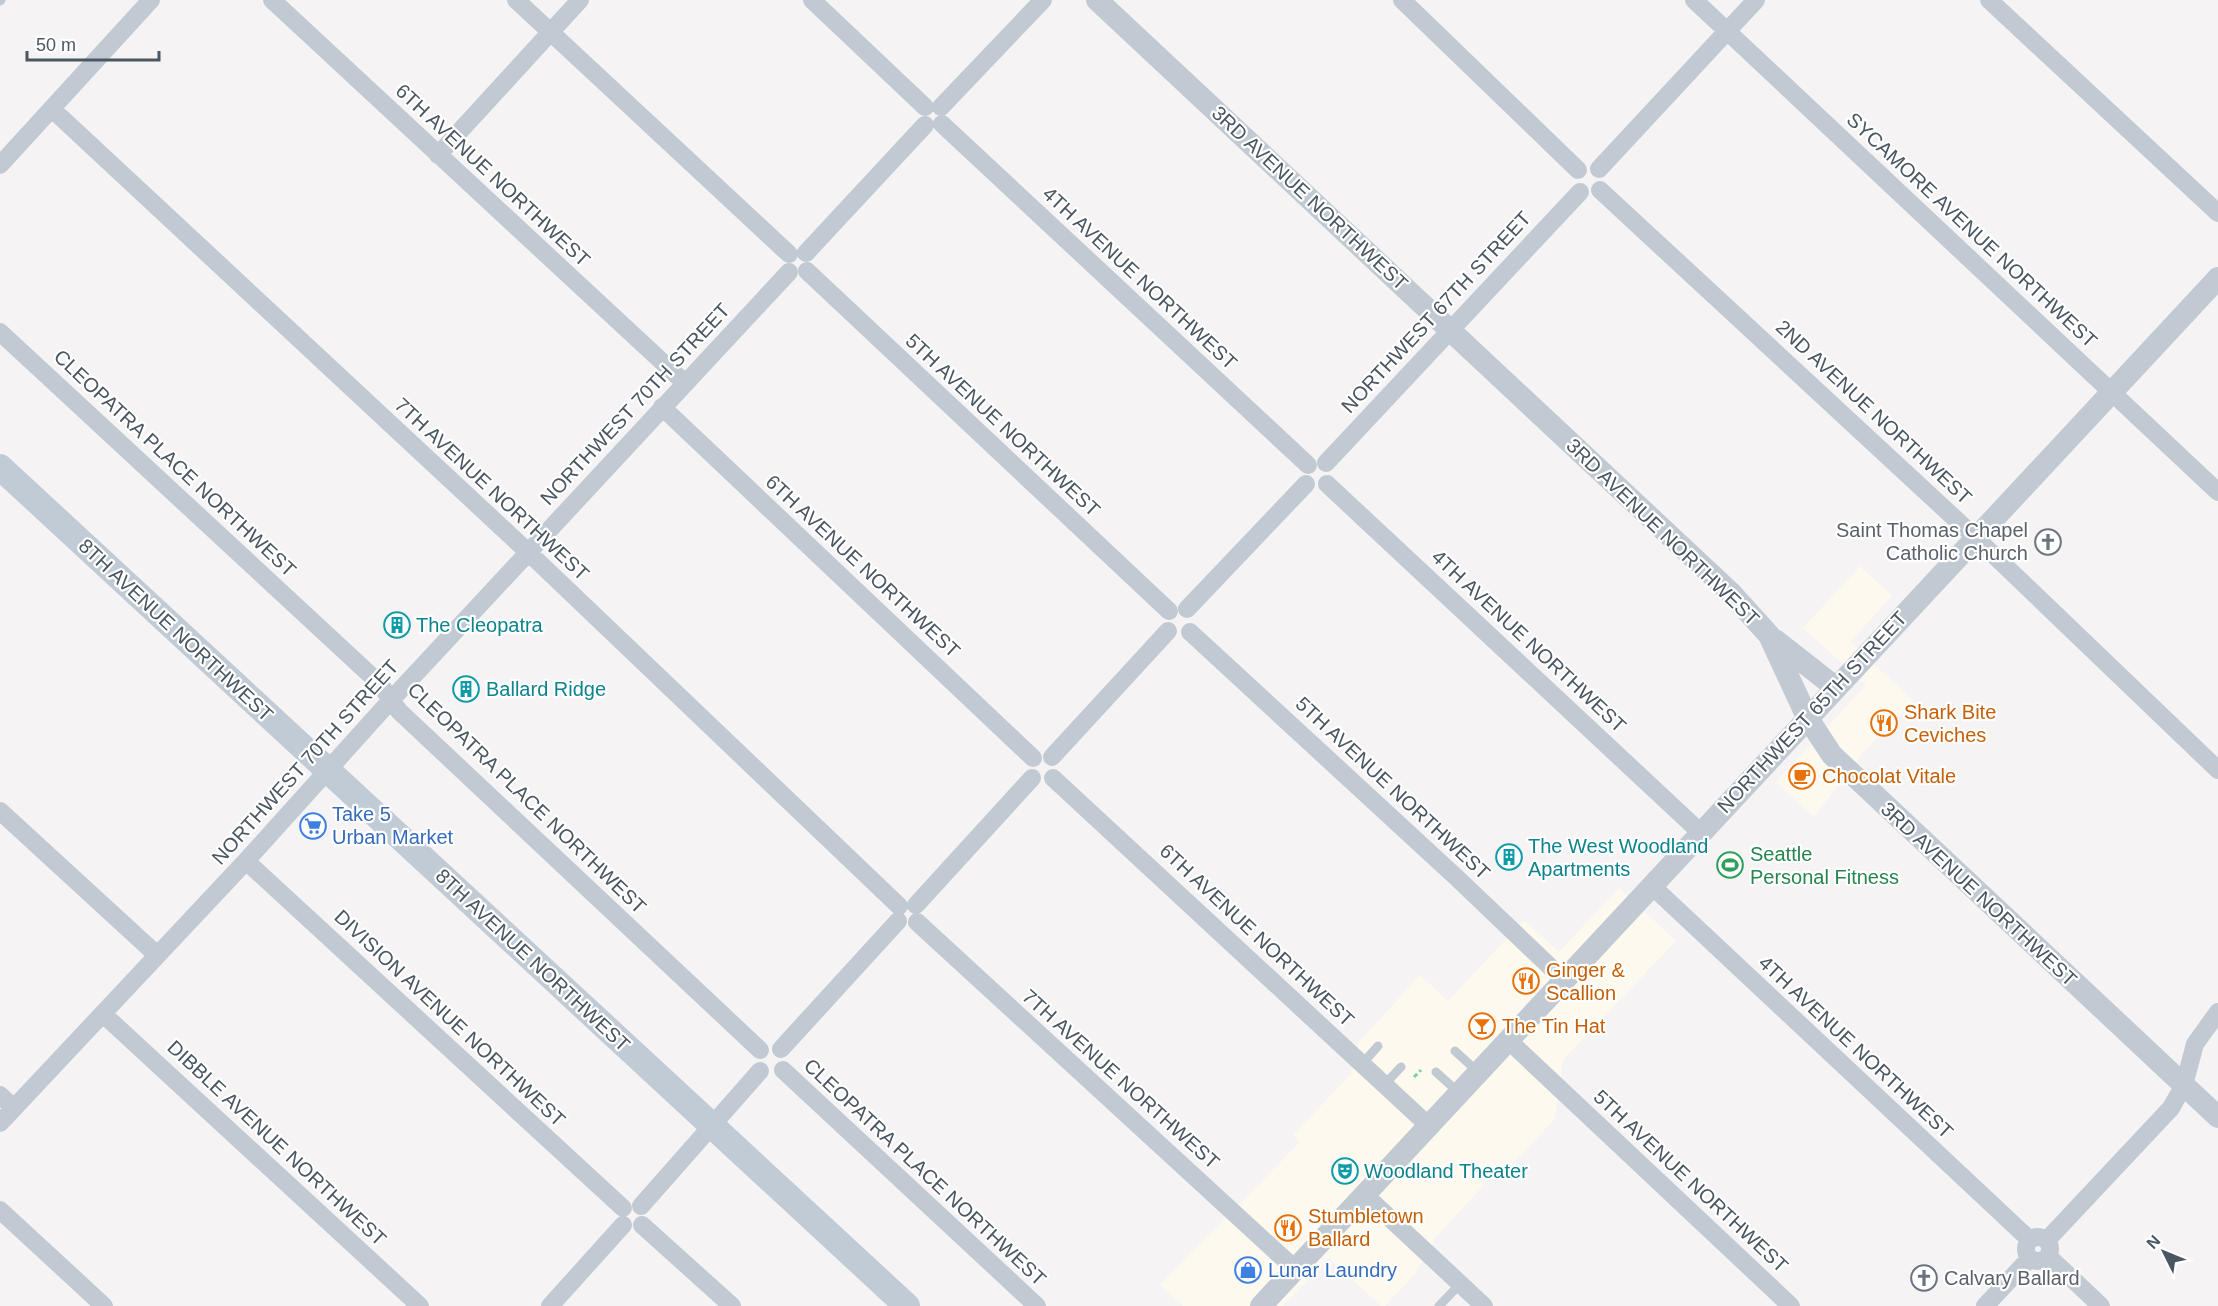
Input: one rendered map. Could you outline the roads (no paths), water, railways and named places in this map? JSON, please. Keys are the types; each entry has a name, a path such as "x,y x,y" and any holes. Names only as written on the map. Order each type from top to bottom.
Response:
{"main road":[{"name":"8TH AVENUE NORTHWEST","path":"0,467 322,775 707,1132 907,1306"},
{"name":"8TH AVENUE NORTHWEST","path":"0,487 322,775"},
{"name":"8TH AVENUE NORTHWEST","path":"707,1132 883,1306"}],"street":[{"path":"0,165 151,0"},
{"name":"6TH AVENUE NORTHWEST","path":"272,0 685,383"},
{"name":"5TH AVENUE NORTHWEST","path":"516,0 1169,611"},
{"path":"438,155 580,0"},
{"name":"4TH AVENUE NORTHWEST","path":"812,0 933,116 1317,464"},
{"name":"NORTHWEST 70TH STREET","path":"0,1123 246,861 322,775 662,407 1043,0"},
{"name":"3RD AVENUE NORTHWEST","path":"1097,0 1730,592 1768,635 1807,717 1832,755 2218,1117"},
{"path":"1402,0 1578,170"},
{"name":"SYCAMORE AVENUE NORTHWEST","path":"1694,0 2218,492"},
{"path":"1599,168 1756,0"},
{"path":"1989,0 2218,213"},
{"name":"7TH AVENUE NORTHWEST","path":"52,109 528,552 908,914 1295,1269"},
{"path":"1587,165 1599,168 1605,180 1600,190 1589,195 1580,192 1574,179 1578,170 1587,165"},
{"name":"2ND AVENUE NORTHWEST","path":"1600,190 1977,538 2218,770"},
{"name":"NORTHWEST 67TH STREET","path":"1317,464 1451,330 1580,192"},
{"name":"NORTHWEST 65TH STREET","path":"1261,1306 2218,278"},
{"name":"CLEOPATRA PLACE NORTHWEST","path":"0,332 379,683 399,711 760,1050"},
{"name":"6TH AVENUE NORTHWEST","path":"662,407 1033,758"},
{"path":"1317,464 1331,475 1327,484 1316,489 1306,484 1303,475 1317,464"},
{"path":"1187,609 1306,484"},
{"name":"4TH AVENUE NORTHWEST","path":"1327,484 1700,832"},
{"path":"1180,607 1187,609 1194,620 1190,632 1179,636 1168,631 1165,623 1169,611 1180,607"},
{"path":"1052,757 1168,631"},
{"name":"5TH AVENUE NORTHWEST","path":"1190,632 1564,980"},
{"path":"1768,635 1835,687"},
{"path":"1041,754 1052,757 1057,768 1053,778 1041,783 1032,778 1028,766 1033,758 1041,754"},
{"path":"781,1049 1032,778"},
{"name":"6TH AVENUE NORTHWEST","path":"1053,778 1429,1126"},
{"path":"0,811 157,955"},
{"name":"DIVISION AVENUE NORTHWEST","path":"246,861 629,1213"},
{"name":"4TH AVENUE NORTHWEST","path":"1652,886 2101,1306"},
{"path":"1985,1306 2171,1108 2184,1085 2195,1044 2218,1012"},
{"name":"DIBBLE AVENUE NORTHWEST","path":"103,1014 420,1306"},
{"name":"5TH AVENUE NORTHWEST","path":"1508,1040 1791,1306"},
{"path":"770,1045 781,1049 786,1056 783,1070 770,1075 760,1071 756,1059 760,1050 770,1045"},
{"name":"CLEOPATRA PLACE NORTHWEST","path":"783,1070 1037,1306"},
{"path":"550,1306 629,1213 707,1132 760,1071"},
{"path":"0,1095 14,1108"},
{"path":"1365,1195 1484,1306"},
{"path":"0,1210 104,1306"},
{"path":"629,1213 631,1229 642,1225 732,1306"}],"lane":[{"path":"1363,1063 1378,1046"},
{"path":"1455,1051 1478,1072"},
{"path":"1385,1084 1401,1067"},
{"path":"1436,1072 1459,1093"},
{"path":"1439,1306 1460,1284"}],"place":[{"name":"Saint Thomas Chapel Catholic Church","path":"2048,542"},
{"name":"The Cleopatra","path":"397,625"},
{"name":"Ballard Ridge","path":"466,689"},
{"name":"Shark Bite Ceviches","path":"1884,723"},
{"name":"Chocolat Vitale","path":"1802,776"},
{"name":"Take 5 Urban Market","path":"313,826"},
{"name":"The West Woodland Apartments","path":"1509,857"},
{"name":"Seattle Personal Fitness","path":"1730,865"},
{"name":"Ginger & Scallion","path":"1526,981"},
{"name":"The Tin Hat","path":"1482,1026"},
{"name":"Woodland Theater","path":"1345,1171"},
{"name":"Stumbletown Ballard","path":"1288,1228"},
{"name":"Lunar Laundry","path":"1248,1270"},
{"name":"Calvary Ballard","path":"1924,1278"}]}
